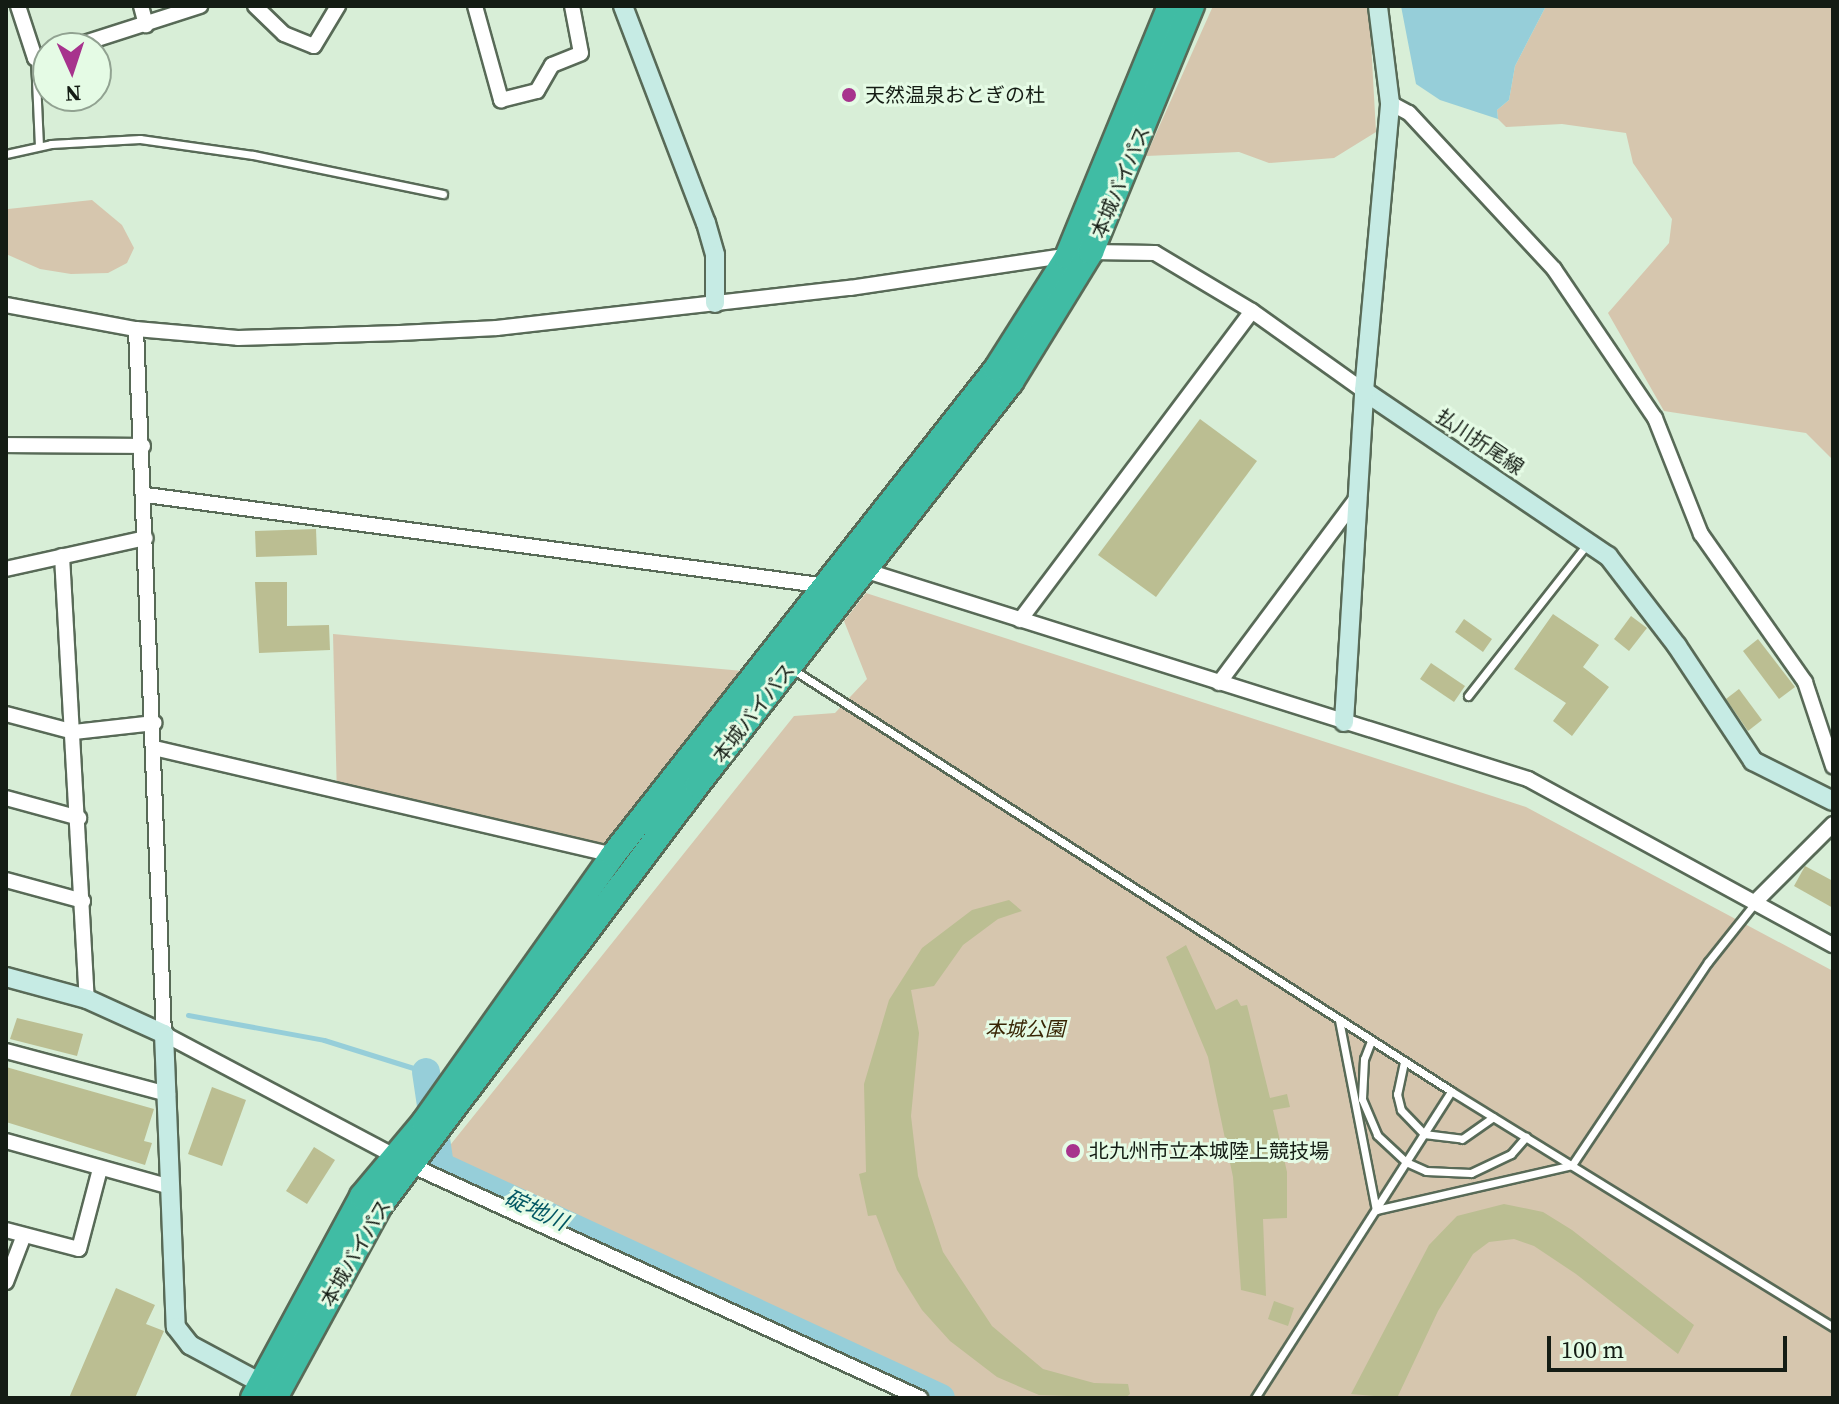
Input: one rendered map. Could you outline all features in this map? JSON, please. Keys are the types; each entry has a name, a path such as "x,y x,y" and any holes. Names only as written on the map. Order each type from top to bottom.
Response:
{"highway":[{"name":"本城バイパス","path":"271,1394 379,1207 424,1122 450,1100 613,855 996,369 1079,254 1170,6"},
{"name":"本城バイパス","path":"404,1161 867,571 1011,382 1079,254 1192,6"}],"street":[{"path":"18,6 32,35"},
{"path":"141,6 146,25"},
{"path":"112,35 200,6"},
{"path":"255,6 284,34 314,46 338,6"},
{"path":"475,6 501,100 537,91 552,65 581,53 572,6"},
{"path":"623,6 706,223 715,255 715,303"},
{"path":"1344,722 1364,391 1390,103 1378,6"},
{"path":"1390,103 1419,123 1554,269 1655,418 1701,534 1805,682 1833,766"},
{"path":"6,305 136,329 238,338 416,332 715,303 1079,254 1155,253 1252,311 1364,391"},
{"path":"1020,620 1252,311"},
{"path":"136,329 146,495 164,1034 180,1337 271,1394"},
{"name":"払川折尾線","path":"1364,391 1608,556 1642,597 1753,761 1833,801"},
{"path":"6,445 143,446"},
{"path":"146,495 827,586"},
{"path":"1219,683 1356,499"},
{"path":"6,569 146,538"},
{"path":"62,556 87,999"},
{"path":"867,571 1528,779 1833,945"},
{"path":"6,714 74,732 154,723"},
{"path":"154,748 613,855"},
{"path":"6,798 79,818"},
{"path":"1756,901 1833,824"},
{"path":"6,880 83,901"},
{"path":"6,977 87,999 164,1034 404,1161 920,1398"},
{"path":"6,1051 168,1094"},
{"path":"6,1141 171,1187"},
{"path":"6,1230 79,1249 100,1169"},
{"path":"6,1282 24,1235"}],"lane":[{"path":"39,146 40,112"},
{"path":"6,154 39,146 140,139 253,155 443,194"},
{"path":"1468,696 1588,542"},
{"path":"790,668 1404,1062 1833,1327"},
{"path":"1376,1210 1572,1165 1708,962 1756,901"},
{"path":"1339,1020 1376,1210"},
{"path":"1371,1041 1361,1079 1367,1118 1377,1135 1406,1162 1426,1171 1471,1173 1511,1154 1526,1137"},
{"path":"1404,1062 1398,1077 1399,1102 1410,1124 1424,1134 1462,1139 1493,1117"},
{"path":"1255,1398 1451,1091"}],"green space":[{"path":"1213,6 1369,6 1376,132 1334,158 1269,163 1239,152 1146,156"},
{"path":"1546,6 1833,6 1833,460 1806,433 1664,411 1608,313 1669,243 1672,219 1633,163 1626,133 1562,124 1506,127 1498,119 1497,110 1509,100 1515,66"},
{"path":"92,200 122,225 134,248 127,263 108,273 71,274 40,269 6,254 8,209"},
{"name":"本城公園","path":"866,593 1526,807 1833,971 1833,1398 947,1398 448,1165 443,1154 794,716 835,713 867,679 844,621"},
{"path":"333,634 743,671 602,849 337,798"}],"water":[{"path":"1401,6 1546,6 1515,66 1509,100 1497,110 1498,119 1440,100 1416,84"}],"building":[{"path":"1200,419 1257,461 1156,597 1098,555"},
{"path":"316,529 317,555 256,557 255,531"},
{"path":"255,582 287,582 287,626 329,625 330,650 259,653"},
{"path":"1553,614 1599,645 1583,667 1609,687 1572,736 1553,721 1566,703 1514,669"},
{"path":"1631,616 1647,628 1629,651 1614,639"},
{"path":"1464,619 1492,639 1483,652 1455,632"},
{"path":"1758,639 1795,687 1779,699 1743,651"},
{"path":"1431,663 1465,686 1454,702 1420,679"},
{"path":"1739,689 1762,720 1748,731 1726,699"},
{"path":"1805,866 1833,881 1833,908 1794,886"},
{"path":"1009,900 1022,911 998,919 963,945 934,986 911,990 919,1033 911,1116 918,1176 943,1252 992,1326 1043,1369 1094,1383 1128,1384 1130,1394 1125,1398 1039,1395 997,1377 950,1341 922,1310 897,1270 876,1215 868,1216 859,1174 866,1172 864,1084 889,1000 922,948 972,910"},
{"path":"1186,945 1216,1010 1237,999 1241,1006 1247,1005 1270,1098 1287,1094 1290,1107 1273,1110 1287,1172 1287,1218 1263,1219 1266,1296 1241,1290 1233,1177 1208,1057 1166,957"},
{"path":"17,1018 83,1034 77,1056 10,1039"},
{"path":"6,1067 154,1109 144,1141 152,1143 145,1165 6,1122"},
{"path":"212,1087 246,1100 222,1166 188,1154"},
{"path":"314,1147 335,1160 307,1204 286,1191"},
{"path":"1504,1204 1543,1212 1572,1230 1694,1325 1678,1354 1576,1274 1534,1246 1514,1239 1489,1242 1473,1254 1438,1311 1397,1398 1351,1394 1429,1245 1457,1216"},
{"path":"116,1288 155,1305 146,1324 164,1331 135,1398 69,1398"},
{"path":"1274,1301 1294,1308 1288,1326 1268,1319"}],"waterway":[{"name":"碇地川","path":"188,1015 324,1040 426,1072"},
{"name":"碇地川","path":"426,1072 440,1166 941,1398"}],"place":[{"name":"天然温泉おとぎの杜","path":"849,95"},
{"name":"北九州市立本城陸上競技場","path":"1073,1151"}]}
